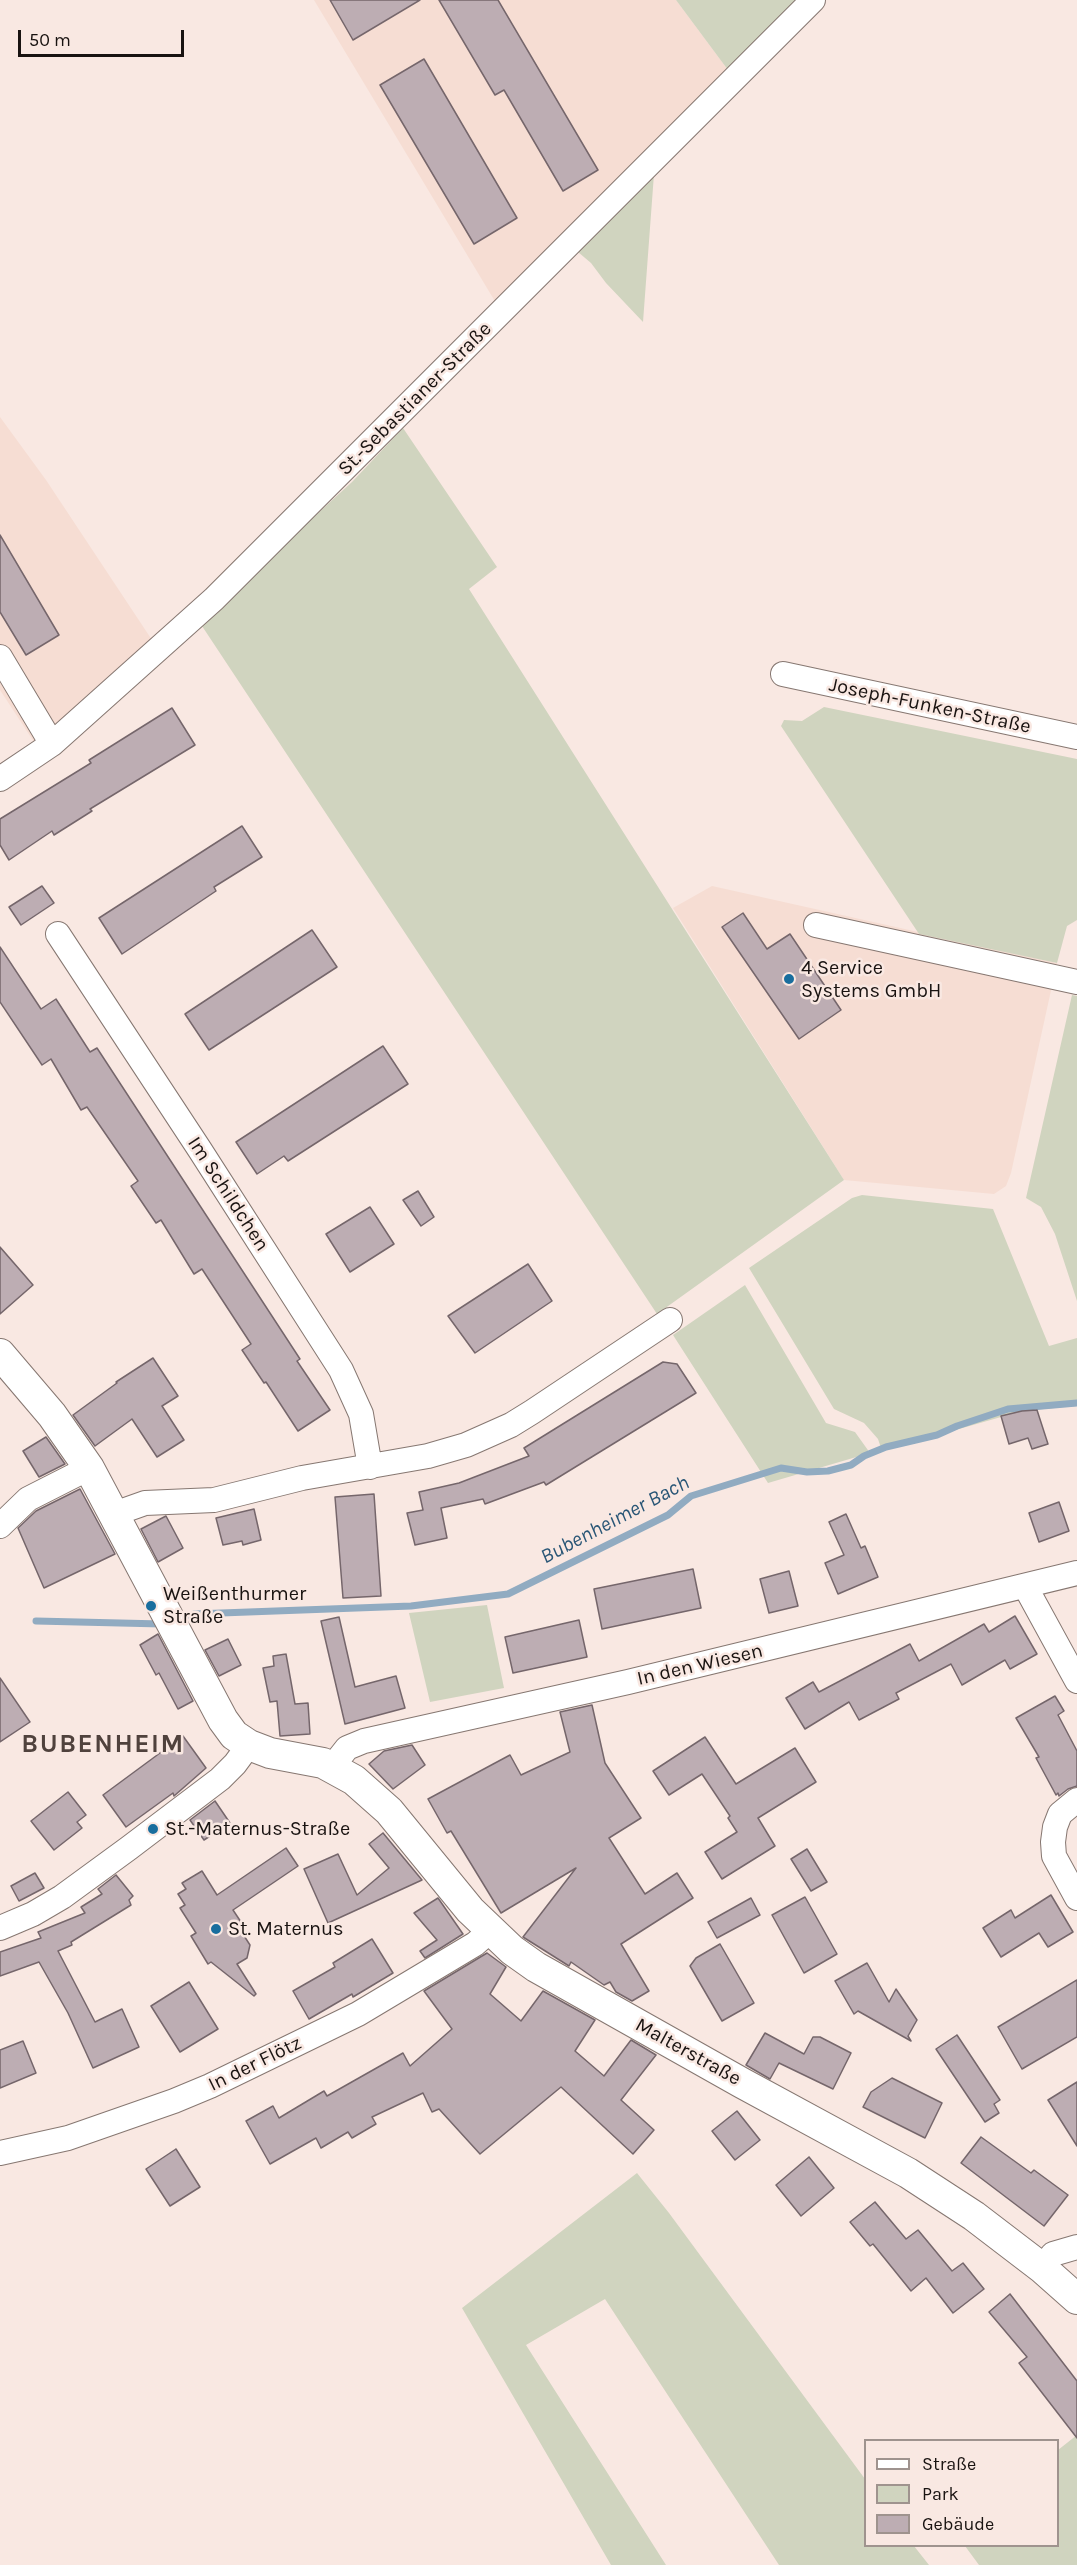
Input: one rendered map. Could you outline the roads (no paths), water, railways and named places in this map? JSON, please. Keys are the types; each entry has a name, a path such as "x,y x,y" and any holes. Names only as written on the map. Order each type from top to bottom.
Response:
{"main road":[{"path":"0,1354 52,1415 89,1468 223,1720 234,1735 249,1745 270,1753 316,1760 332,1767"},
{"name":"Malterstraße","path":"332,1767 365,1788 389,1811 470,1910 490,1931 536,1966 732,2078 908,2174 974,2216 1042,2268 1077,2299"}],"street":[{"name":"St.-Sebastianer-Straße","path":"0,780 52,744 214,599 813,0"},
{"path":"0,657 52,744"},
{"name":"Joseph-Funken-Straße","path":"783,675 1077,737"},
{"path":"816,925 1077,982"},
{"name":"Im Schildchen","path":"58,934 341,1370 361,1414 370,1467"},
{"path":"114,1514 145,1503 214,1500 294,1479 370,1467 449,1450 511,1425 670,1320"},
{"path":"0,1526 28,1498 89,1468"},
{"name":"In den Wiesen","path":"332,1767 347,1748 364,1741 628,1682 1077,1573"},
{"path":"1025,1586 1077,1681"},
{"path":"0,1928 33,1914 62,1897 129,1848 220,1779 249,1745"},
{"path":"1077,1800 1060,1814 1054,1827 1053,1842 1054,1856 1077,1898"},
{"name":"In der Flötz","path":"0,2154 68,2138 210,2086 358,2014 475,1944 490,1931"},
{"path":"1042,2268 1053,2254 1077,2247"}],"waterway":[{"name":"Bubenheimer Bach","path":"178,1619 194,1614 411,1606 508,1594 668,1515 691,1496 781,1468 807,1472 828,1471 851,1465 864,1456 886,1447 937,1435 1008,1409 1077,1403"},
{"path":"36,1621 162,1624"}],"place":[{"name":"4 Service Systems GmbH","path":"789,979"},
{"name":"Weißenthurmer Straße","path":"151,1606"},
{"name":"St.-Maternus-Straße","path":"153,1829"},
{"name":"St. Maternus","path":"216,1929"}],"district":[{"name":"BUBENHEIM","path":"103,1745"}]}
